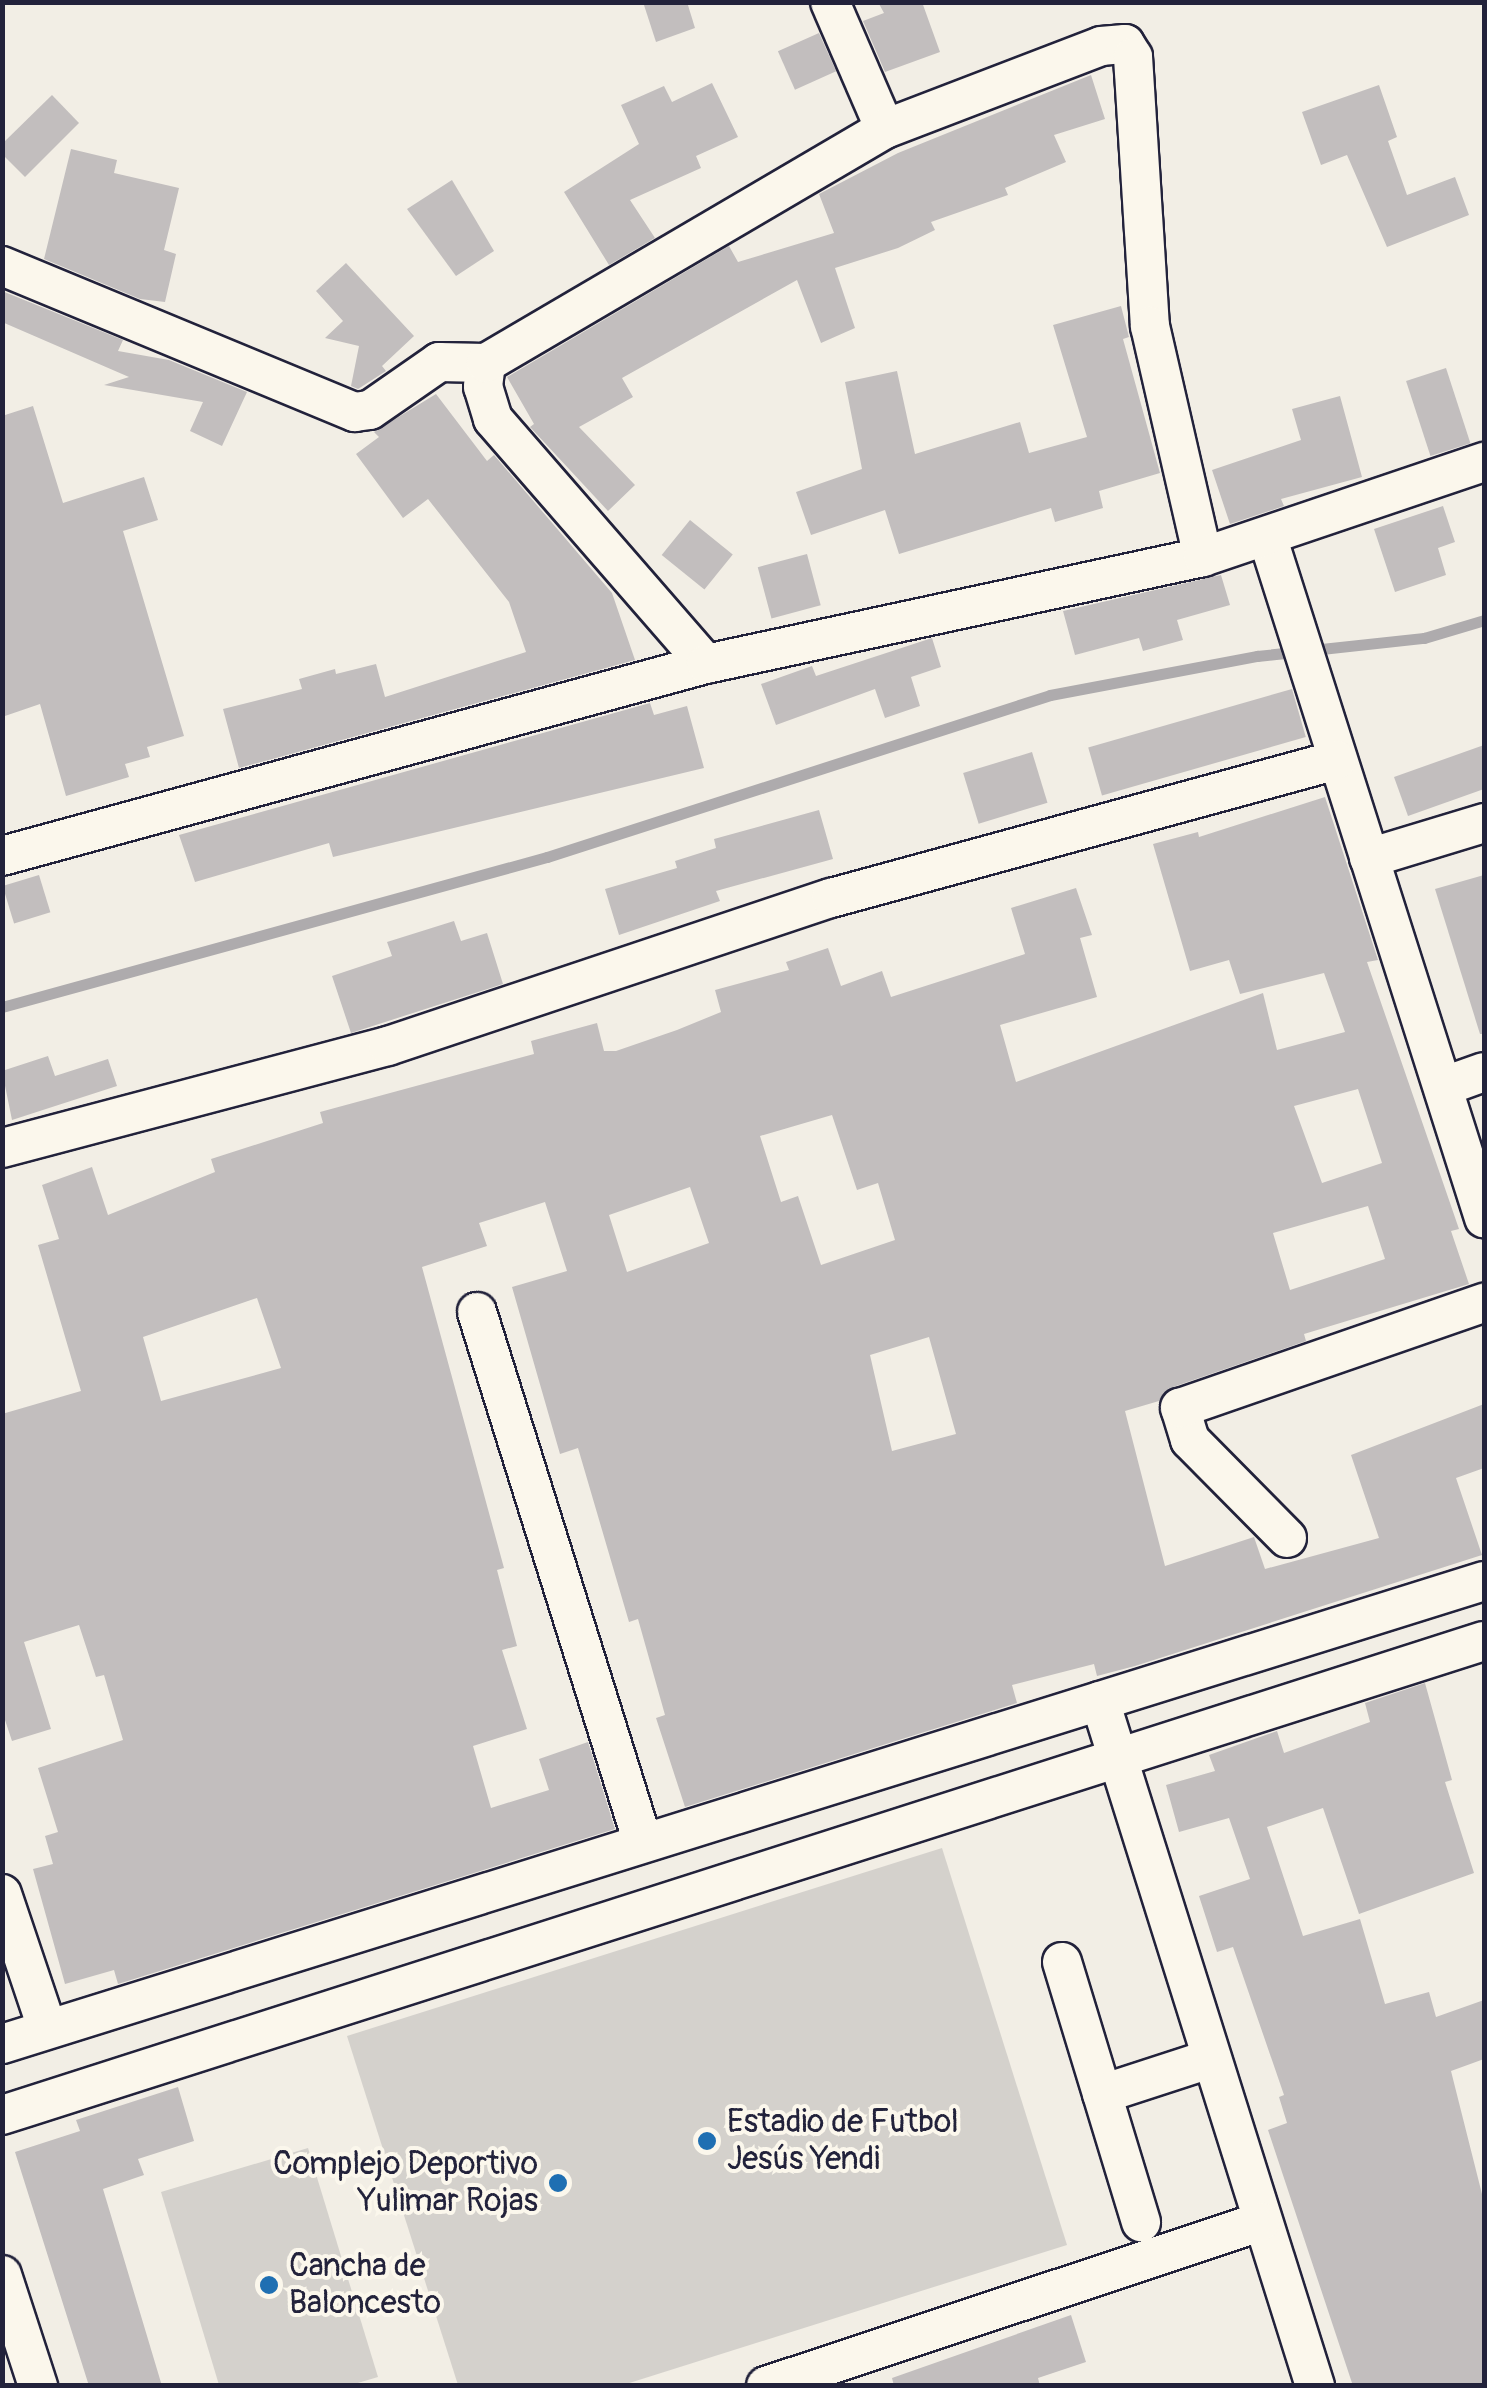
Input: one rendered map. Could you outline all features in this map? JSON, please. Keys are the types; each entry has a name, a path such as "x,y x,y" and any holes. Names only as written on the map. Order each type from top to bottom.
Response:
{"street":[{"path":"830,2 885,129"},
{"path":"2,266 355,412 370,410 439,362 486,362 885,129 1101,46 1125,44 1133,57 1150,326 1203,557"},
{"path":"486,362 483,387 493,419 706,664"},
{"path":"2,856 706,664 1203,557 1273,555 1484,462"},
{"path":"1273,555 1484,1218"},
{"path":"2,1148 388,1046 830,898 1333,744"},
{"path":"1369,858 1484,822"},
{"path":"1445,1086 1484,1072"},
{"path":"1287,1538 1190,1440 1180,1408 1484,1304"},
{"path":"478,1312 643,1843"},
{"path":"2,2044 1484,1582"},
{"path":"2,2115 1484,1641"},
{"path":"1100,1701 1314,2386"},
{"path":"2,1894 47,2028"},
{"path":"1062,1962 1141,2222"},
{"path":"1102,2094 1210,2059"},
{"path":"766,2386 1260,2222"},
{"path":"2,2275 38,2386"}],"shaded area":[{"name":"Estadio de Futbol Jesús Yendi","path":"942,1848 1067,2245 623,2385 458,2385 347,2036"},
{"name":"Cancha de Baloncesto","path":"308,2148 378,2377 351,2385 219,2385 161,2192"}],"building":[{"path":"643,2 687,2 695,28 656,42"},
{"path":"878,2 922,2 940,52 885,72 863,21 884,13"},
{"path":"819,33 836,71 795,90 778,51"},
{"path":"1091,75 1105,119 1054,135 1066,162 1005,188 1008,195 931,222 935,230 898,248 835,268 855,328 821,343 797,280 622,378 633,397 579,427 635,485 608,511 530,427 534,424 507,377 729,246 738,262 834,233 819,194 898,153"},
{"path":"712,83 738,137 696,156 701,168 630,200 655,238 609,265 564,192 639,144 621,105 664,86 672,102"},
{"path":"1379,85 1397,137 1388,141 1407,195 1455,177 1469,215 1387,247 1347,155 1321,165 1302,112"},
{"path":"52,95 79,123 25,177 2,154 2,144"},
{"path":"71,149 117,160 114,173 179,188 164,250 176,254 165,302 140,299 44,259"},
{"path":"452,180 494,251 456,276 407,209"},
{"path":"346,263 414,336 382,366 386,371 358,389 351,386 359,346 325,338 343,321 316,291"},
{"path":"2,291 123,340 118,351 169,360 247,392 222,446 190,431 203,402 104,385 129,377 2,322"},
{"path":"1121,306 1129,337 1123,339 1160,473 1099,491 1103,508 1055,522 1051,508 899,554 885,510 811,535 796,492 862,469 845,382 897,371 915,454 1020,422 1029,453 1087,437 1053,325"},
{"path":"1446,368 1470,443 1430,456 1406,381"},
{"path":"436,394 487,461 494,455 612,593 635,660 239,768 223,709 302,689 299,679 335,669 336,674 376,664 385,697 526,652 509,602 428,499 403,518 356,454 379,437 374,432"},
{"path":"1340,396 1362,477 1281,499 1284,506 1230,524 1212,470 1301,440 1292,409"},
{"path":"33,406 63,503 144,477 158,520 123,531 184,736 147,747 150,757 125,764 129,777 66,796 40,704 2,717 2,416"},
{"path":"1443,506 1455,542 1438,548 1446,575 1395,592 1374,529"},
{"path":"690,520 733,555 704,590 662,555"},
{"path":"807,554 821,605 771,618 758,567"},
{"path":"1221,575 1230,605 1177,620 1183,640 1143,651 1139,638 1075,655 1063,611"},
{"path":"932,638 941,667 911,677 920,706 885,718 875,689 776,725 761,684 812,666 816,676"},
{"path":"1292,689 1306,737 1102,795 1088,747"},
{"path":"650,703 654,715 687,706 704,768 333,857 329,843 195,882 179,835"},
{"path":"1484,745 1484,789 1408,816 1394,777"},
{"path":"1032,752 1047,803 979,824 963,773"},
{"path":"1325,797 1378,960 1367,962 1459,1229 1451,1231 1469,1284 1304,1334 1306,1341 1173,1387 1159,1401 1125,1411 1165,1566 1254,1537 1265,1569 1379,1538 1351,1455 1484,1404 1484,1468 1456,1478 1482,1555 1135,1666 1097,1676 1094,1664 1012,1685 1017,1703 685,1807 656,1718 665,1715 638,1619 629,1622 578,1448 560,1454 512,1287 567,1271 545,1202 479,1223 487,1246 422,1267 504,1568 497,1570 517,1646 502,1650 527,1729 473,1746 491,1808 549,1790 539,1759 588,1742 615,1829 118,1984 114,1970 65,1984 33,1869 53,1864 45,1836 58,1832 38,1768 123,1740 104,1675 96,1677 79,1625 24,1642 51,1729 12,1741 2,1711 2,1414 81,1391 38,1245 59,1239 42,1185 92,1167 108,1215 215,1172 211,1159 323,1123 320,1112 534,1054 531,1041 597,1023 604,1051 616,1051 677,1030 721,1012 715,990 789,970 786,962 828,948 841,986 882,971 891,997 1025,954 1011,908 1076,888 1092,935 1080,938 1097,997 1000,1025 1016,1082 1263,993 1277,1050 1345,1032 1324,973 1240,994 1229,960 1190,971 1153,844 1198,832 1199,837","holes":["1358,1089 1382,1163 1322,1183 1294,1106","832,1115 857,1190 878,1183 895,1240 821,1265 798,1196 781,1202 760,1136","690,1187 709,1243 627,1272 609,1215","1368,1206 1385,1259 1290,1290 1273,1233","257,1298 281,1368 161,1401 143,1337","929,1337 956,1434 892,1451 870,1355"]},
{"path":"819,810 833,859 716,891 720,901 619,935 605,889 677,868 675,861 716,848 714,839"},
{"path":"39,875 50,912 14,923 3,886"},
{"path":"1484,875 1484,1034 1480,1034 1435,889"},
{"path":"454,921 461,941 487,933 503,984 351,1033 332,976 392,956 387,942"},
{"path":"48,1056 55,1076 108,1059 117,1086 12,1120 2,1071"},
{"path":"1425,1683 1452,1780 1445,1782 1474,1873 1359,1914 1323,1808 1267,1827 1303,1936 1360,1919 1385,2004 1429,1992 1436,2017 1484,2000 1484,2059 1451,2071 1484,2202 1484,2386 1353,2386 1268,2130 1287,2123 1279,2097 1284,2095 1233,1947 1217,1952 1199,1896 1250,1879 1229,1818 1179,1832 1166,1785 1215,1771 1209,1755 1277,1731 1284,1753 1370,1722 1365,1703"},
{"path":"178,2087 194,2141 138,2159 144,2175 103,2189 162,2386 89,2386 15,2152 80,2131 76,2120"},
{"path":"1071,2315 1086,2362 1038,2378 1040,2386 894,2386 892,2378"}],"waterway":[{"path":"2,1007 547,857 1050,695 1257,656 1424,638 1484,620"}],"place":[{"name":"Estadio de Futbol Jesús Yendi","path":"707,2141"},
{"name":"Complejo Deportivo Yulimar Rojas","path":"558,2183"},
{"name":"Cancha de Baloncesto","path":"269,2285"}]}
